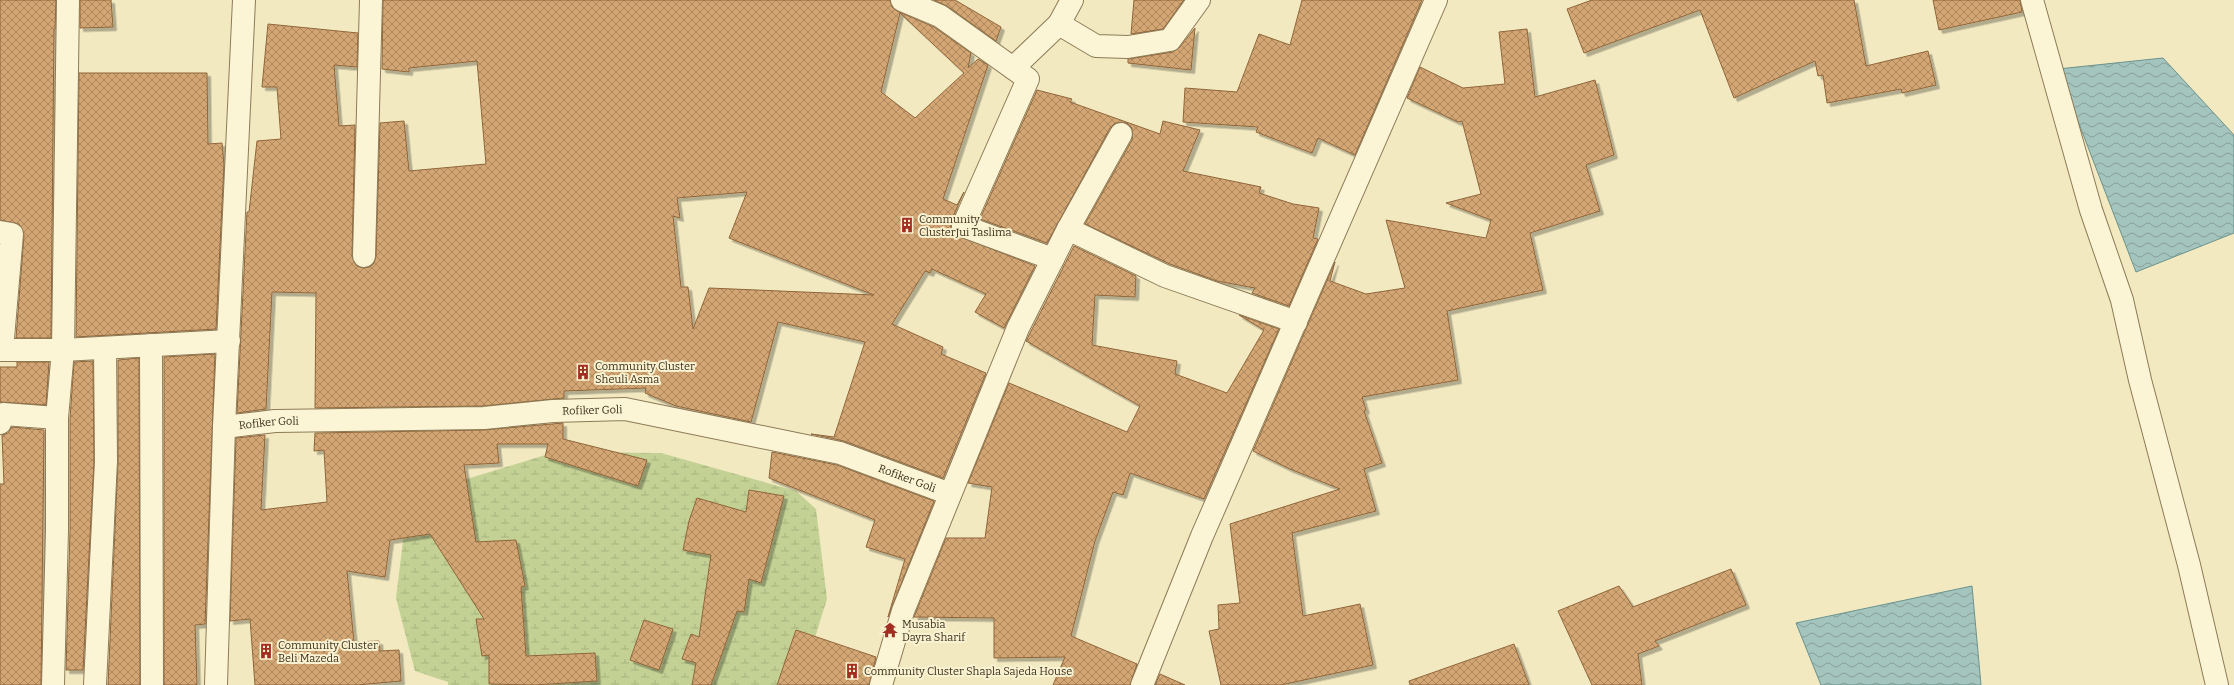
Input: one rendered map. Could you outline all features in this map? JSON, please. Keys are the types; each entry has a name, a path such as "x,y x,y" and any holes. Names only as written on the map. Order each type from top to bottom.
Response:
{"street":[{"path":"53,685 57,530 57,418 63,350 68,0"},
{"path":"216,685 224,427 244,0"},
{"path":"364,256 371,0"},
{"path":"902,0 940,16 1028,79 963,226 1053,259"},
{"path":"1013,68 1059,24 1072,0"},
{"path":"1059,24 1096,46 1128,47 1170,40 1199,0"},
{"path":"1142,685 1202,536 1436,0"},
{"path":"2032,0 2091,210 2122,300 2140,380 2189,565 2217,685"},
{"path":"881,685 903,611 1018,328 1068,229 1121,134"},
{"path":"1068,229 1165,276 1296,322"},
{"path":"0,232 12,234 1,350 63,350 228,341"},
{"path":"151,345 152,685"},
{"path":"94,685 106,461 105,348"},
{"name":"Rofiker Goli","path":"224,427 275,421 484,418 552,411 625,409 840,453 950,494"},
{"path":"0,423 3,414 57,418"}],"green space":[{"path":"555,452 661,453 796,491 816,509 827,599 800,685 448,685 448,682 415,671 396,598 405,525 457,482"}],"water":[{"path":"2163,58 2234,135 2234,233 2136,272 2058,69"},
{"path":"1972,586 1981,685 1821,685 1796,623"}],"building":[{"path":"0,0 56,0 54,29 51,338 16,338 24,235 19,224 0,220"},
{"path":"80,0 111,0 113,27 80,28"},
{"path":"383,0 890,0 892,7 897,11 934,27 971,53 968,68 978,59 988,65 943,199 957,205 964,192 951,221 951,228 954,234 1035,266 1004,328 975,312 986,294 932,269 930,273 925,271 892,324 943,347 941,354 986,373 943,478 844,441 811,434 834,437 865,342 778,322 751,422 676,406 645,393 646,388 564,391 564,398 483,406 315,408 316,293 272,292 266,409 237,413 247,212 249,212 257,141 281,139 277,87 262,87 268,24 358,33 357,67 334,65 339,126 355,125 352,256 357,266 363,268 370,267 374,263 376,256 380,123 404,121 409,171 486,164 477,61 409,68 409,72 382,69","holes":["900,13 964,73 915,118 881,92","747,192 729,238 874,295 709,288 693,329 688,287 681,287 673,216 680,218 677,198"]},
{"path":"934,0 955,0 1001,27 996,41 947,6"},
{"path":"1134,0 1184,0 1163,29 1131,34"},
{"path":"1302,0 1422,0 1355,155 1318,138 1312,153 1256,132 1258,127 1183,122 1185,88 1237,92 1259,34 1290,45"},
{"path":"1592,0 1854,0 1866,66 1928,51 1936,85 1902,93 1901,89 1827,103 1823,75 1818,76 1815,61 1734,98 1700,10 1584,53 1567,9"},
{"path":"1933,0 2020,0 2022,12 1939,30"},
{"path":"1195,28 1191,70 1128,63 1128,59 1173,52 1180,47"},
{"path":"1527,29 1535,97 1595,80 1614,155 1586,165 1600,211 1530,233 1543,290 1447,311 1458,380 1362,397 1366,410 1364,411 1382,463 1364,469 1376,511 1292,533 1303,616 1360,604 1373,665 1281,685 1221,685 1209,631 1219,629 1218,605 1240,603 1230,524 1340,489 1290,469 1253,451 1335,262 1330,281 1366,294 1405,288 1386,220 1486,238 1491,220 1446,203 1481,194 1462,121 1458,122 1407,98 1420,67 1463,88 1505,84 1499,32"},
{"path":"79,73 207,73 208,144 222,143 224,165 216,329 76,337"},
{"path":"1037,90 1072,99 1070,102 1160,134 1163,121 1200,130 1183,171 1261,187 1259,193 1293,204 1319,208 1313,238 1318,239 1289,306 1252,293 1255,288 1217,281 1170,264 1085,224 1132,140 1132,128 1127,123 1115,123 1110,128 1047,243 980,219"},
{"path":"1074,246 1136,276 1135,297 1095,295 1092,345 1177,361 1175,374 1227,393 1264,330 1239,315 1279,329 1204,499 1130,473 1123,495 1113,492 1095,541 1071,636 1137,664 1130,685 1053,685 1065,657 994,658 994,618 914,617 946,538 985,538 992,487 968,483 1009,383 1127,432 1140,406 1026,341"},
{"path":"215,354 205,624 195,625 197,685 164,685 164,357"},
{"path":"139,358 140,685 108,685 118,462 118,360"},
{"path":"93,361 94,461 83,670 66,670 70,530 70,419 74,362"},
{"path":"17,362 49,362 46,405 0,402 0,367 17,367"},
{"path":"563,423 563,439 647,460 638,486 545,457 548,444 497,444 499,463 464,465 476,542 516,540 525,586 521,587 526,656 595,653 597,681 535,685 489,684 489,655 482,656 476,619 484,619 430,534 390,540 385,577 347,571 354,642 379,641 380,651 399,650 401,681 357,685 255,685 250,619 230,621 236,438 265,435 261,510 327,502 324,450 314,451 315,433 484,430"},
{"path":"12,427 44,430 41,685 0,685 0,484 4,484 2,435 8,433"},
{"path":"772,452 837,465 934,501 888,617 905,559 866,547 875,520 769,478"},
{"path":"749,490 784,496 761,583 749,579 744,612 737,611 711,685 692,685 696,663 682,659 691,634 699,637 711,555 683,550 689,521 697,498 746,512"},
{"path":"1731,569 1746,605 1655,641 1659,646 1638,654 1642,685 1592,685 1558,611 1619,586 1633,607"},
{"path":"644,620 673,629 659,670 630,660"},
{"path":"796,630 876,657 869,685 777,685"},
{"path":"1514,644 1529,685 1410,685 1409,681"},
{"path":"1160,674 1185,685 1155,685"}],"place":[{"name":"Community ClusterJui Taslima","path":"907,225"},
{"name":"Community Cluster Sheuli Asma","path":"583,372"},
{"name":"Musabia Dayra Sharif","path":"890,630"},
{"name":"Community Cluster Beli Mazeda","path":"266,651"},
{"name":"Community Cluster Shapla Sajeda House","path":"852,671"}]}
